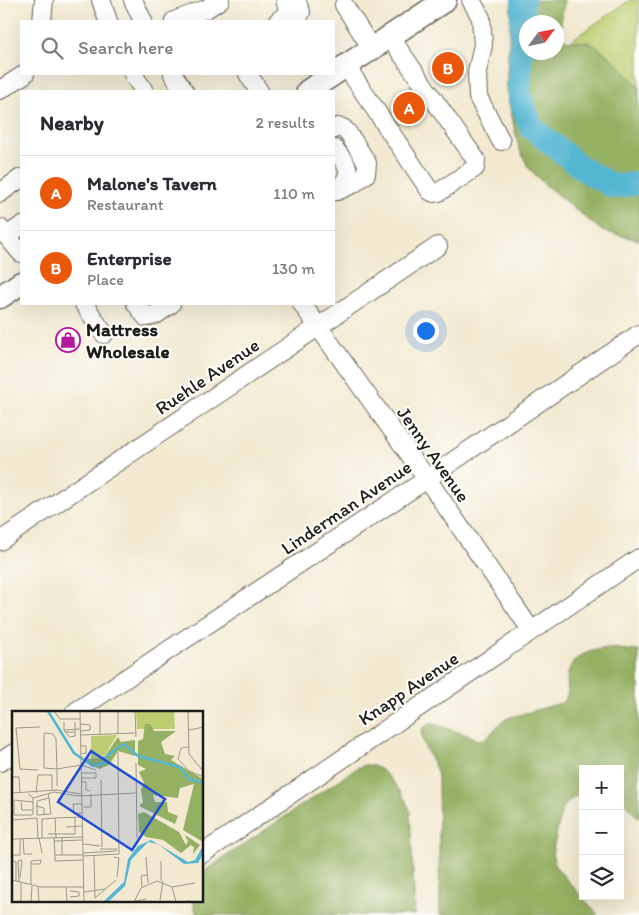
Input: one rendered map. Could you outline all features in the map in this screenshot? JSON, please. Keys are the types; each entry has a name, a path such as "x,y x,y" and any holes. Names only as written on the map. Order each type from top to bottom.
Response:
{"main road":[{"path":"335,73 445,0"},
{"path":"310,90 333,75"}],"street":[{"path":"42,20 44,0"},
{"path":"101,0 108,20"},
{"path":"133,0 143,20"},
{"path":"182,20 188,9 202,0"},
{"path":"182,20 220,0"},
{"path":"272,20 275,0"},
{"path":"279,20 286,15 288,10 285,0"},
{"path":"296,0 301,12 297,20"},
{"path":"471,0 481,18 483,45 477,72 478,97 501,141"},
{"path":"344,5 381,43 476,160 475,168 439,192 434,193 430,191 346,66"},
{"path":"0,90 23,75"},
{"path":"134,75 143,90"},
{"path":"174,75 183,90"},
{"path":"249,75 258,90"},
{"path":"335,192 353,184 366,174 367,163 340,132"},
{"path":"335,149 349,170 349,176 335,192"},
{"path":"0,193 20,179"},
{"path":"9,230 20,251"},
{"name":"Ruehle Avenue","path":"0,541 438,246"},
{"path":"85,305 104,334"},
{"path":"137,305 146,318 157,314 170,305"},
{"name":"Jenny Avenue","path":"303,305 427,479 531,630"},
{"name":"Linderman Avenue","path":"77,711 427,479 639,334"},
{"name":"Knapp Avenue","path":"204,853 639,558"},
{"path":"0,762 12,754"}],"green space":[{"path":"513,0 564,0 562,15 519,15 519,60 564,60 564,39 587,42 600,49 623,69 639,89 639,240 602,231 543,183 528,167 519,148 506,90"},
{"path":"630,0 639,0 639,89 636,83 570,41"},
{"path":"608,648 639,651 639,819 624,802 624,765 579,765 579,795 574,797 562,808 552,854 556,867 579,893 579,900 585,900 598,915 440,915 438,776 425,747 422,729 429,724 434,724 479,741 508,718 561,703 568,693 567,679 573,662 595,650"},
{"path":"365,765 372,766 384,773 390,778 408,805 410,811 415,915 197,915 193,902 204,902 204,871 357,768"}],"waterway":[{"path":"523,0 519,95 531,127 583,169 614,187 639,183"}],"place":[{"name":"Enterprise","path":"448,68"},
{"name":"Malone's Tavern","path":"409,108"},
{"name":"Mattress Wholesale","path":"68,340"}]}
